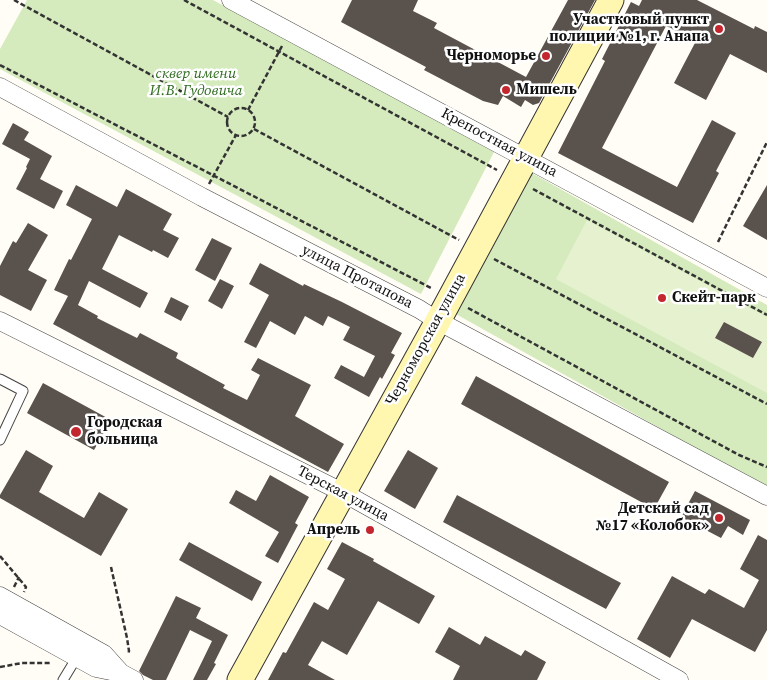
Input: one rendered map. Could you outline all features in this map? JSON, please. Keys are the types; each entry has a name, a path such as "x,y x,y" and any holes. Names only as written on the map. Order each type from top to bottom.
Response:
{"street":[{"name":"Крепостная улица","path":"231,0 767,288"},
{"name":"Черноморская улица","path":"240,680 342,492 451,298 611,0"},
{"name":"улица Протапова","path":"0,87 202,197 419,309 438,321 767,496"},
{"name":"Терская улица","path":"0,320 342,492 679,680"},
{"path":"0,596 104,654 127,676"},
{"path":"0,615 96,668 127,676"}],"lane":[{"path":"0,379 23,392 0,440"},
{"path":"63,680 76,657"}],"path":[{"path":"14,0 228,117"},
{"path":"184,0 767,315"},
{"path":"248,110 289,31"},
{"path":"0,65 451,298 739,455 767,466"},
{"path":"238,109 248,110 255,121 254,129 244,136 236,135 228,126 228,117 238,109"},
{"path":"254,129 476,250 767,404"},
{"path":"202,197 236,135"},
{"path":"710,257 767,142"},
{"path":"111,566 129,651 127,676"},
{"path":"0,667 22,663 58,662 76,657"}],"green space":[{"name":"сквер имени И.В. Гудовича","path":"27,0 213,0 494,152 421,294 0,69 0,49"},
{"path":"530,172 767,305 767,488 454,313"},
{"name":"Скейт-парк","path":"587,220 767,317 767,393 556,279"}],"building":[{"path":"352,0 418,0 413,11 437,23 434,28 526,77 568,0 595,0 539,103 533,105 525,100 521,107 503,96 498,105 483,101 424,70 426,67 341,22"},
{"path":"642,0 697,0 754,29 755,26 767,32 767,73 730,54 706,100 674,83 696,41 666,26 602,148 677,187 712,120 736,133 716,171 719,173 693,223 558,153 605,61 602,59 631,2 639,6"},
{"path":"13,123 29,132 24,140 52,156 40,179 63,191 54,209 16,189 30,159 2,144"},
{"path":"76,185 117,207 126,189 172,214 163,230 179,238 168,258 119,235 102,269 148,293 140,308 89,281 78,305 98,316 97,318 137,338 140,333 178,353 176,358 225,385 223,388 247,400 260,375 251,370 258,358 311,385 295,416 344,444 328,472 53,324 68,296 54,290 92,219 66,205"},
{"path":"767,185 767,240 743,226"},
{"path":"28,223 48,235 28,270 47,280 31,311 0,295 0,266 13,241 16,243"},
{"path":"212,238 232,248 215,281 195,270"},
{"path":"260,263 303,286 304,284 342,302 402,333 391,353 395,355 382,379 380,377 369,397 334,378 341,365 364,377 375,356 343,340 350,327 328,316 323,326 305,316 295,335 270,321 256,348 244,342 269,295 249,284"},
{"path":"220,279 234,286 222,309 208,301"},
{"path":"171,297 189,306 181,321 164,312"},
{"path":"724,322 762,342 753,358 715,338"},
{"path":"476,376 669,482 654,509 461,404"},
{"path":"43,383 111,420 94,450 27,413"},
{"path":"26,450 53,466 39,492 84,518 99,492 128,509 101,556 0,498"},
{"path":"408,450 438,468 415,509 384,491"},
{"path":"270,475 309,497 295,523 298,525 278,563 265,556 279,532 229,503 236,490 256,501"},
{"path":"695,491 750,520 743,535 728,526 721,538 681,517"},
{"path":"457,495 621,583 606,609 443,522"},
{"path":"758,535 767,540 767,630 755,652 692,619 670,658 637,639 672,576 705,594 709,589 744,608 759,580 740,569"},
{"path":"189,542 262,582 252,601 179,560"},
{"path":"342,542 435,596 419,624 378,601 347,655 322,641 308,665 335,680 268,680 283,652 286,653 314,602 328,610 345,579 327,569"},
{"path":"176,596 201,608 196,618 228,635 207,680 193,680 212,641 190,630 166,680 153,680 139,671"},
{"path":"449,627 480,645 485,636 521,656 525,650 546,662 537,680 453,680 460,666 435,652"}],"place":[{"name":"Участковый пункт полиции №1, г. Анапа","path":"719,29"},
{"name":"Черноморье","path":"546,56"},
{"name":"Мишель","path":"506,90"},
{"name":"Скейт-парк","path":"662,298"},
{"name":"Городская больница","path":"76,432"},
{"name":"Детский сад №17 «Колобок»","path":"719,518"},
{"name":"Апрель","path":"370,530"}]}
